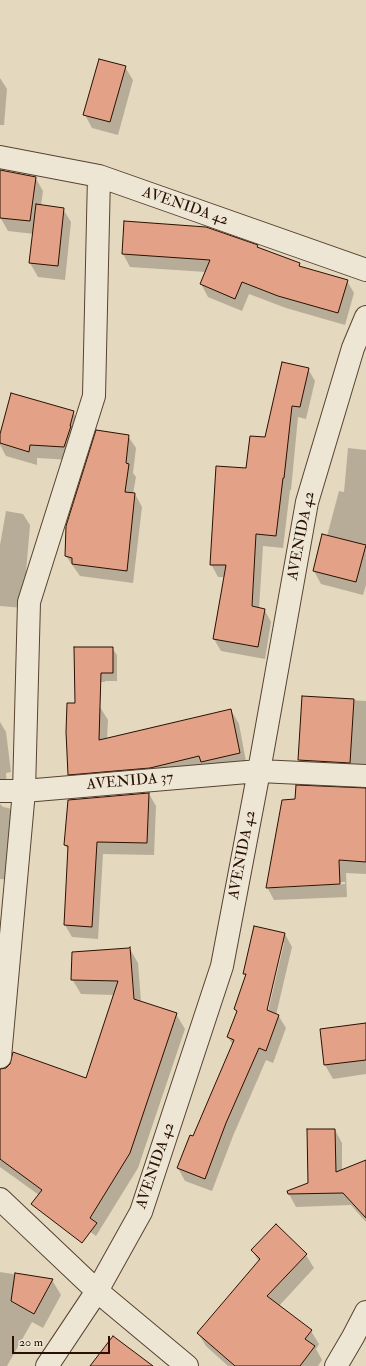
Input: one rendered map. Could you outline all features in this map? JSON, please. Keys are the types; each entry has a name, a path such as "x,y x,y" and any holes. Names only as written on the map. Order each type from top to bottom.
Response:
{"street":[{"name":"AVENIDA 42","path":"0,157 99,176 366,270"},
{"path":"0,1057 24,791 29,602 94,396 99,176"},
{"name":"AVENIDA 42","path":"47,1366 97,1291 141,1212 222,966 259,771 307,502 353,348 366,317"},
{"name":"AVENIDA 37","path":"0,791 24,791 259,771 366,776"},
{"path":"0,1199 97,1291 187,1366"},
{"path":"336,1366 366,1312"}],"building":[{"path":"99,59 126,66 110,122 83,115"},
{"path":"0,170 36,177 30,221 0,218"},
{"path":"36,204 64,208 58,266 29,263"},
{"path":"124,221 206,227 258,245 257,247 300,263 299,266 348,280 338,313 278,296 242,282 235,299 200,284 210,260 122,254"},
{"path":"282,362 309,368 300,407 292,406 276,536 256,534 252,606 265,609 258,647 213,639 226,565 210,565 216,466 246,468 250,436 265,437"},
{"path":"11,393 74,411 64,447 30,445 29,452 0,443 0,434"},
{"path":"96,430 129,435 126,463 129,464 125,492 135,493 127,571 72,564 72,558 65,556 66,526"},
{"path":"322,534 366,545 356,582 313,571"},
{"path":"74,647 113,647 113,673 101,673 99,740 231,709 240,753 201,762 199,756 150,768 68,775 66,732 67,703 75,703"},
{"path":"302,696 354,699 350,763 298,760"},
{"path":"296,785 366,788 366,862 339,860 340,884 266,888 282,800 295,799"},
{"path":"149,793 147,843 97,842 92,927 64,925 68,846 64,845 68,800"},
{"path":"254,926 285,933 267,1010 279,1015 266,1051 259,1048 226,1123 205,1179 177,1168 190,1135 193,1136 234,1040 227,1037 237,1011 234,1009 246,974 243,974"},
{"path":"130,947 134,999 177,1013 130,1153 90,1218 97,1223 82,1243 31,1204 42,1190 0,1159 0,1069 6,1068 10,1064 13,1052 86,1078 118,981 71,980 72,952"},
{"path":"366,1023 366,1060 324,1065 320,1029"},
{"path":"307,1129 335,1129 336,1172 366,1160 366,1218 343,1193 288,1194 287,1191 308,1183"},
{"path":"276,1224 307,1254 267,1296 312,1330 305,1339 315,1346 300,1366 235,1366 197,1333 260,1259 251,1250"},
{"path":"15,1273 53,1279 34,1314 11,1301"},
{"path":"113,1336 153,1366 90,1366"}]}
